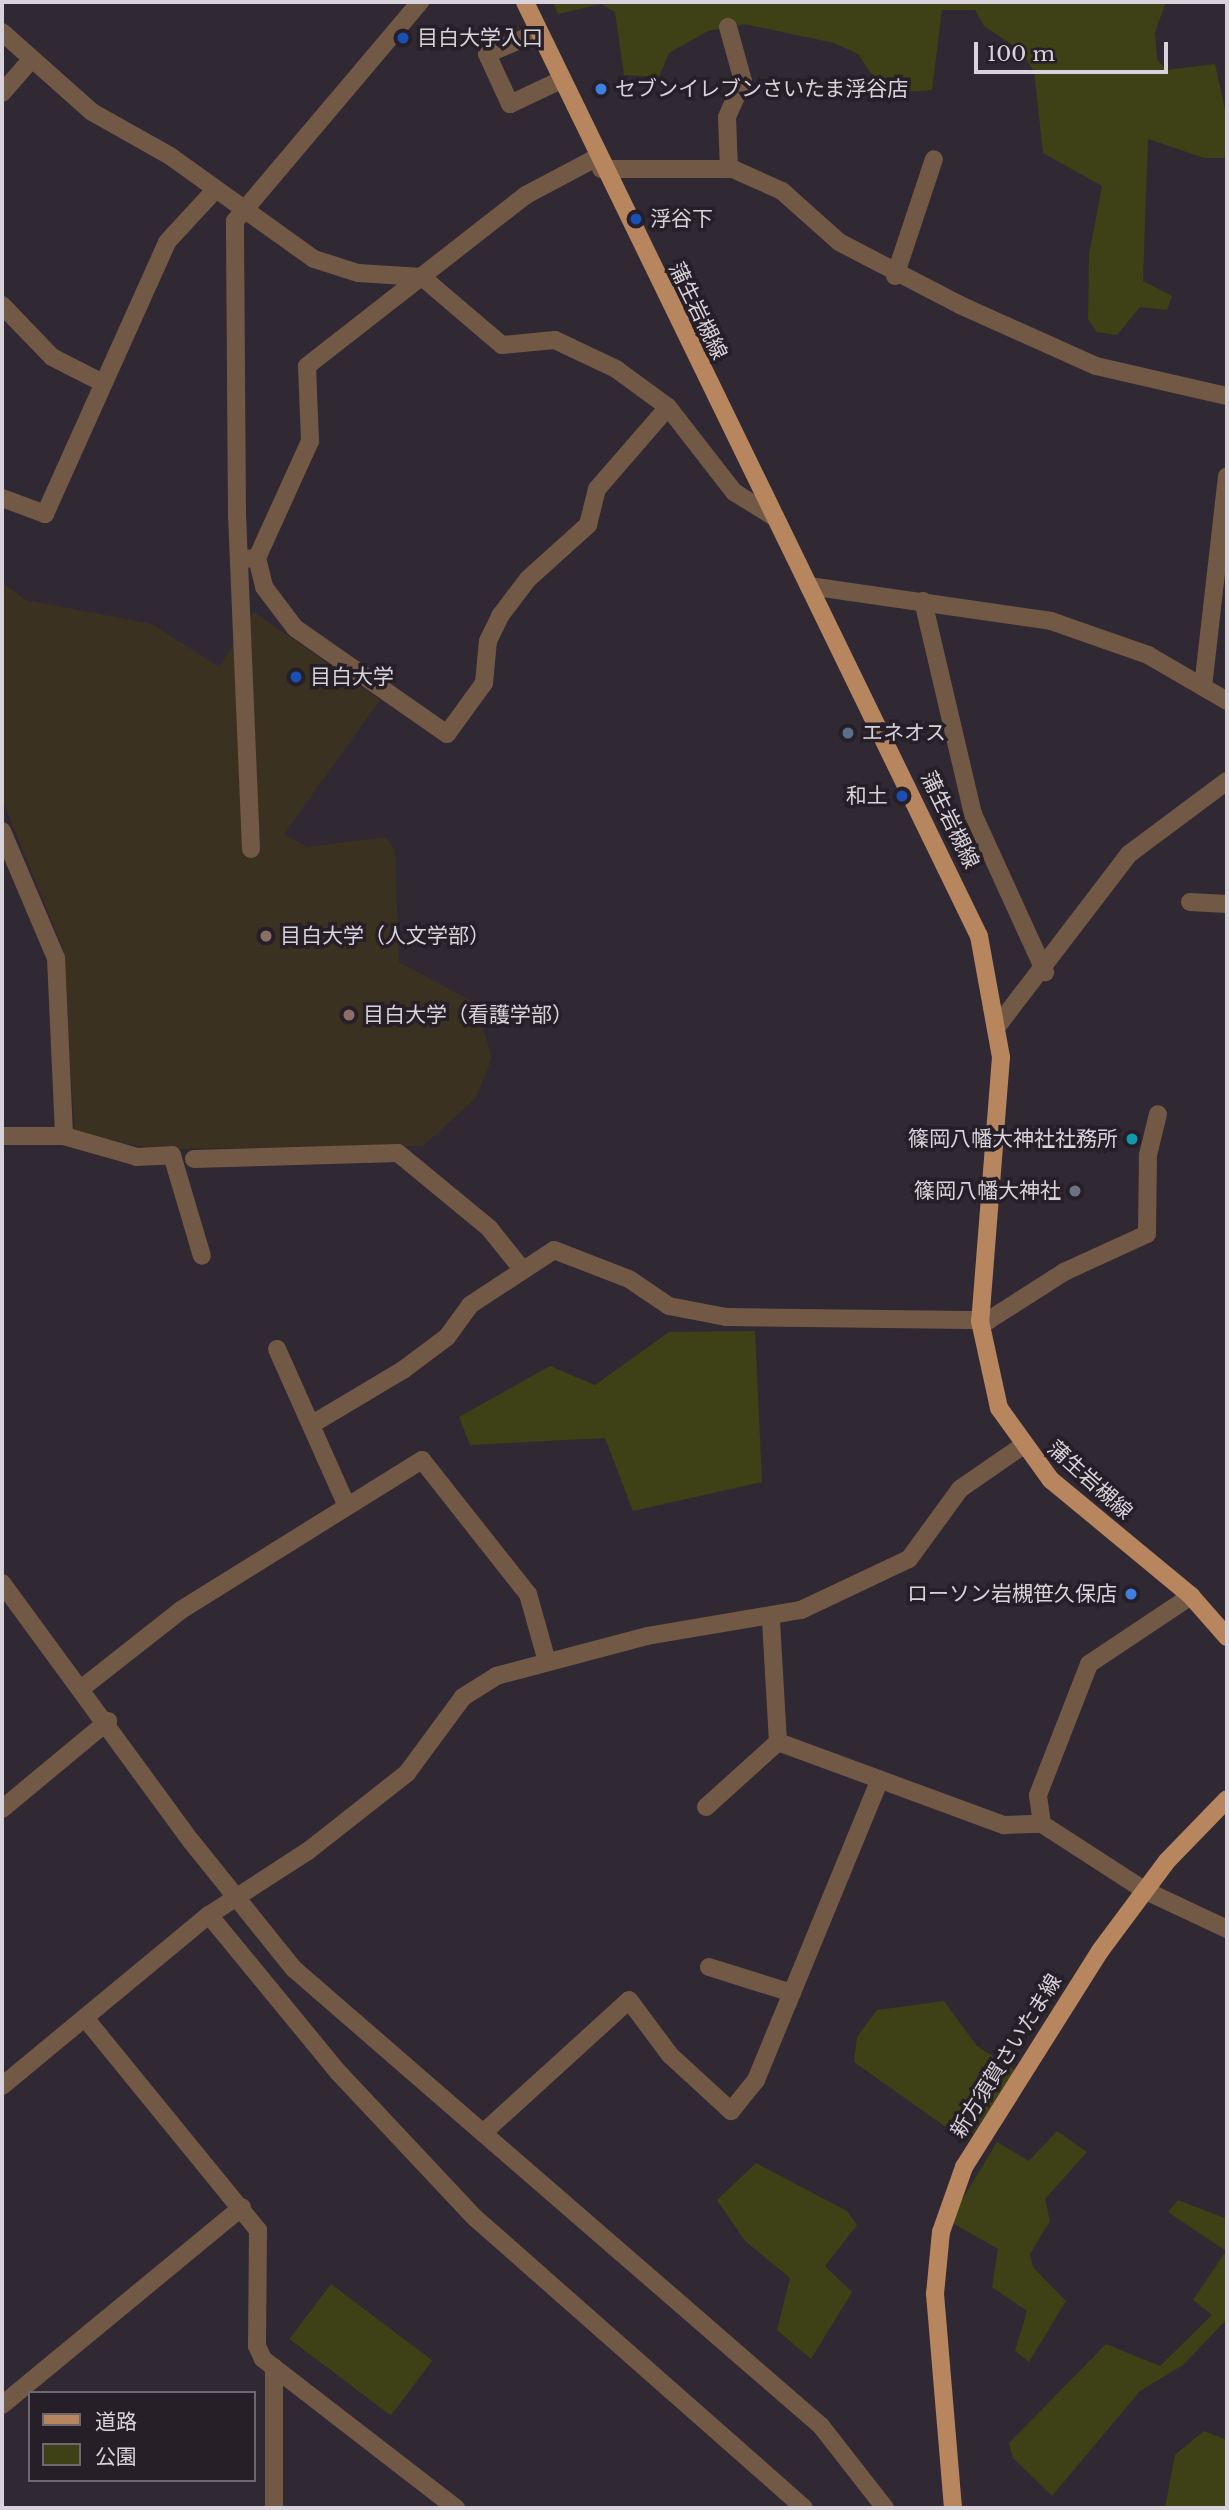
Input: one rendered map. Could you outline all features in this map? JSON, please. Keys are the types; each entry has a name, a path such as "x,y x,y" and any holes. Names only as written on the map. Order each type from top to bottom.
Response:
{"main road":[{"name":"蒲生岩槻線","path":"525,2 599,164 965,902 999,1024 1001,1119 980,1321 992,1388 1022,1446 1051,1480 1192,1596 1227,1635"},
{"name":"新方須賀さいたま線","path":"953,2508 935,2294 941,2232 964,2167 1002,2098 1144,1890 1227,1799"}],"street":[{"path":"251,849 248,558 233,233 241,210 420,2"},
{"path":"729,27 743,81 727,117 729,169"},
{"path":"2,32 29,62 92,112 336,269 422,277 502,345 555,340 616,369 668,407 734,492 774,517"},
{"path":"539,32 487,54 510,104 561,80"},
{"path":"2,93 29,62"},
{"path":"895,276 934,159"},
{"path":"248,558 310,441 307,366 535,189 599,164 729,169 782,191 839,242 895,276 1096,366 1227,397"},
{"path":"101,382 167,242 215,190"},
{"path":"2,305 52,357 107,385 45,514 2,498"},
{"path":"248,558 264,587 295,628 447,734 484,683 488,641 500,616 528,579 588,525 597,489 668,407"},
{"path":"1203,687 1227,476"},
{"path":"809,586 1051,621 1108,636 1227,701"},
{"path":"923,601 973,814 1045,972"},
{"path":"999,1024 1045,972 1129,854 1227,781"},
{"path":"2,831 56,958 64,1136"},
{"path":"1189,902 1227,904"},
{"path":"314,1423 403,1370 447,1337 470,1305 521,1268 554,1250 629,1279 669,1306 726,1317 980,1321 1147,1234 1148,1155 1158,1114"},
{"path":"2,1136 64,1136 137,1157 172,1155 202,1256"},
{"path":"194,1159 398,1153 488,1228 521,1268"},
{"path":"277,1349 314,1423 345,1503"},
{"path":"2,2086 209,1915 308,1852 407,1773 463,1697 496,1676 546,1658 771,1619 909,1559 960,1489 1022,1446"},
{"path":"82,1688 181,1610 345,1503 422,1460 528,1594 546,1658"},
{"path":"2,1583 108,1721 191,1841 239,1894 294,1969 821,2426 885,2508"},
{"path":"1042,1824 1038,1795 1088,1664 1192,1596"},
{"path":"771,1619 778,1742"},
{"path":"2,1810 108,1721"},
{"path":"778,1742 879,1782 1004,1825 1042,1824 1144,1890 1227,1929"},
{"path":"706,1807 778,1742"},
{"path":"483,2133 629,2000 670,2055 731,2111 756,2080 879,1782"},
{"path":"209,1915 338,2072 472,2216 804,2508"},
{"path":"709,1967 792,1993"},
{"path":"85,2018 242,2207 258,2231 257,2346 274,2367 456,2508"},
{"path":"2,2405 242,2207"},
{"path":"274,2367 274,2508"}],"shaded area":[{"path":"2,582 26,600 152,624 219,667 254,612 380,700 284,834 307,847 385,837 395,850 399,962 475,1003 492,1058 476,1098 423,1146 155,1149 75,1133 62,946 2,799"}],"green space":[{"path":"553,2 1166,2 1155,32 1157,59 1166,70 1215,64 1227,118 1227,158 1204,158 1148,139 1143,281 1172,296 1167,310 1140,307 1117,335 1097,332 1088,319 1089,255 1102,186 1043,153 1034,71 1020,50 984,26 975,10 942,10 932,90 905,92 881,88 858,54 834,43 744,24 708,31 669,53 659,77 624,75 615,12 601,4 558,14"},
{"path":"755,1331 762,1482 633,1511 605,1438 470,1445 459,1417 550,1366 595,1385 669,1332"},
{"path":"944,2001 977,2046 1016,2071 967,2142 854,2062 857,2037 877,2010"},
{"path":"1057,2131 1087,2152 1045,2199 1050,2221 1030,2254 1033,2267 1066,2301 1029,2362 1015,2351 1027,2311 992,2287 998,2249 949,2221 997,2142 1029,2161"},
{"path":"756,2163 847,2211 857,2225 825,2266 852,2292 811,2359 777,2330 790,2278 745,2241 717,2200"},
{"path":"1178,2200 1227,2219 1227,2319 1183,2365 1140,2391 1052,2496 1013,2458 1009,2443 1106,2344 1160,2366 1212,2315 1193,2300 1226,2251 1168,2212"},
{"path":"331,2284 432,2360 391,2416 289,2339"},
{"path":"1204,2431 1227,2440 1227,2508 1165,2508 1175,2455"}],"place":[{"name":"目白大学入口","path":"403,38"},
{"name":"セブンイレブンさいたま浮谷店","path":"601,89"},
{"name":"浮谷下","path":"636,219"},
{"name":"目白大学","path":"296,677"},
{"name":"エネオス","path":"848,733"},
{"name":"和土","path":"902,796"},
{"name":"目白大学（人文学部）","path":"266,936"},
{"name":"目白大学（看護学部）","path":"349,1015"},
{"name":"篠岡八幡大神社社務所","path":"1132,1139"},
{"name":"篠岡八幡大神社","path":"1075,1191"},
{"name":"ローソン岩槻笹久保店","path":"1131,1594"}]}
